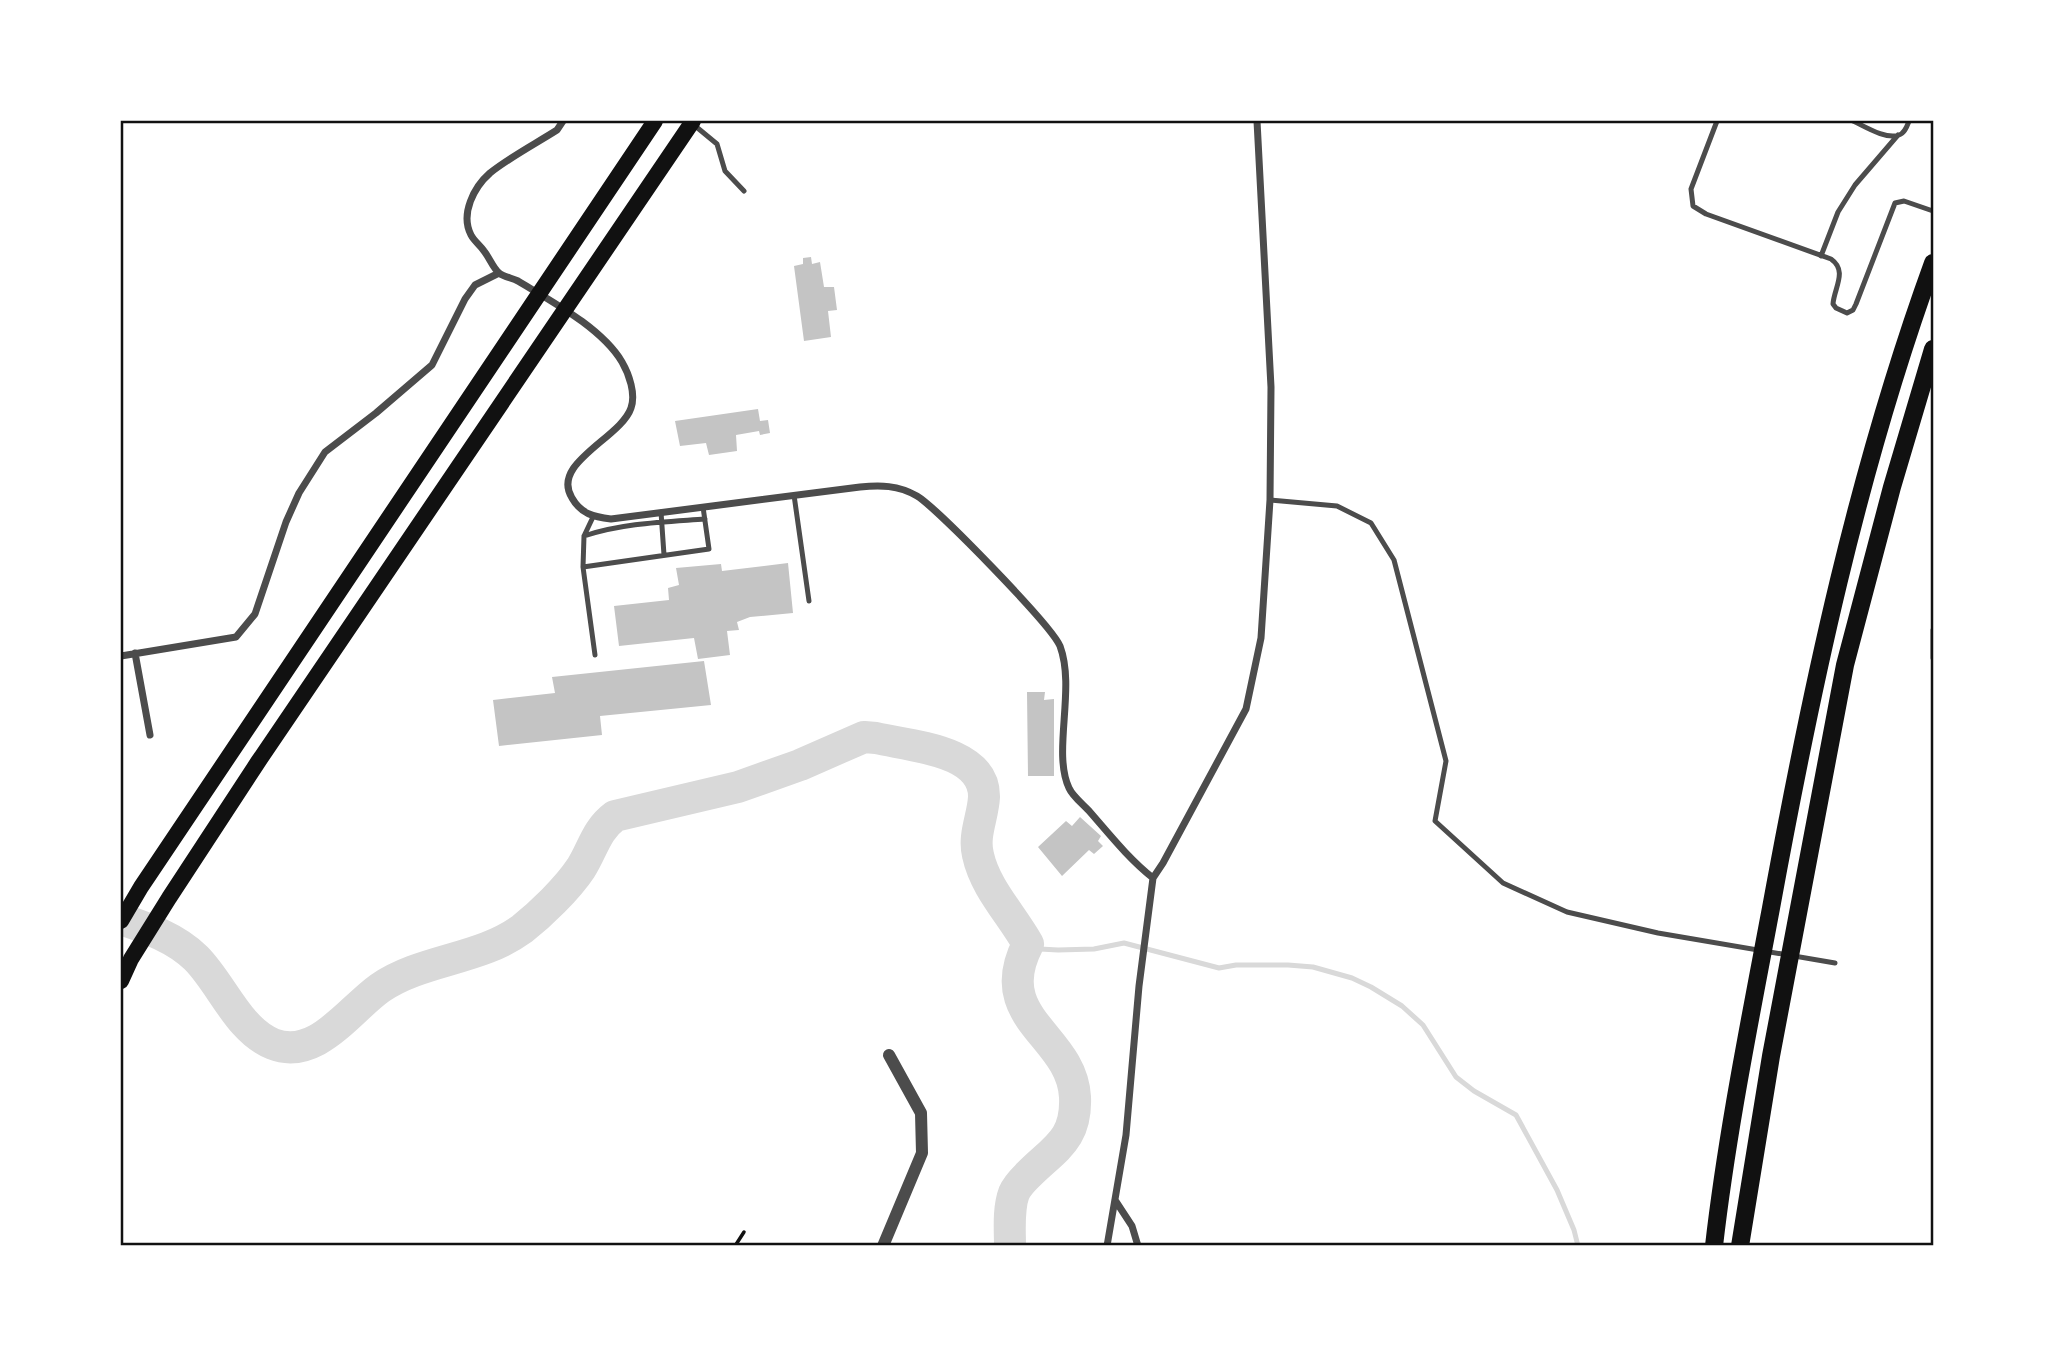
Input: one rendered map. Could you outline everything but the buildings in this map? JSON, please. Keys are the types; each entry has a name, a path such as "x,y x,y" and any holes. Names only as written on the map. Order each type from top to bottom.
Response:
{"highway":[{"path":"121,921 141,887 655,121"},
{"path":"121,981 131,959 169,898 258,762 692,122"},
{"path":"1714,1246 1743,1058 1819,665 1857,509 1905,346 1933,263"},
{"path":"1740,1246 1771,1056 1845,664 1892,487 1933,349"}],"street":[{"path":"563,121 557,130 489,174 468,205 467,223 471,236 499,273 515,279 587,326 613,350 622,363 631,390 631,408 615,430 569,473 568,493 577,508 593,517 611,519 888,485 917,496 941,516 1030,608 1059,644 1066,672 1063,765 1069,789 1138,866 1153,878"},
{"path":"1107,1246 1126,1135 1139,986 1153,878 1246,709 1261,638 1270,500 1271,387 1257,121"},
{"path":"121,656 236,637 247,626 255,614 286,522 299,493 325,452 432,365 465,299 475,285 499,273"},
{"path":"135,653 150,735"},
{"path":"883,1246 922,1153 921,1113 889,1055"},
{"path":"1114,1199 1132,1227 1138,1246"}],"lane":[{"path":"1717,121 1691,190 1693,206 1706,215 1838,264 1840,272 1833,304 1847,313 1853,310 1895,203 1904,201 1933,211"},
{"path":"1853,121 1886,135 1898,135"},
{"path":"1822,256 1838,212 1855,185 1904,131 1909,121"},
{"path":"692,122 717,144 725,171 744,191"},
{"path":"794,495 810,601"},
{"path":"1270,500 1337,506 1371,523 1394,560 1446,761 1435,821 1503,883 1567,912 1658,933 1835,963"},
{"path":"583,567 709,549 703,507"},
{"path":"661,512 664,555"},
{"path":"593,517 584,536 583,567 595,655"},
{"path":"584,536 606,529 705,519"},
{"path":"1933,630 1933,658"}],"path":[{"path":"736,1246 744,1232"}],"waterway":[{"path":"121,919 161,934 188,951 205,969 240,1017 261,1037 273,1044 304,1046 331,1031 368,997 396,978 470,954 522,929 569,884 599,834 615,816 738,787 800,765 864,737 943,753 972,769 981,781 984,797 977,840 978,855 993,890 1028,944 1019,970 1018,991 1025,1009 1061,1057 1071,1076 1075,1097 1075,1112 1068,1134 1021,1182 1014,1193 1010,1213 1010,1246"},
{"path":"1028,944 1040,949 1058,950 1094,949 1124,943 1219,968 1236,965 1313,967 1352,978 1371,987 1402,1006 1423,1025 1456,1077 1474,1091 1516,1115 1557,1190 1578,1246"}]}
